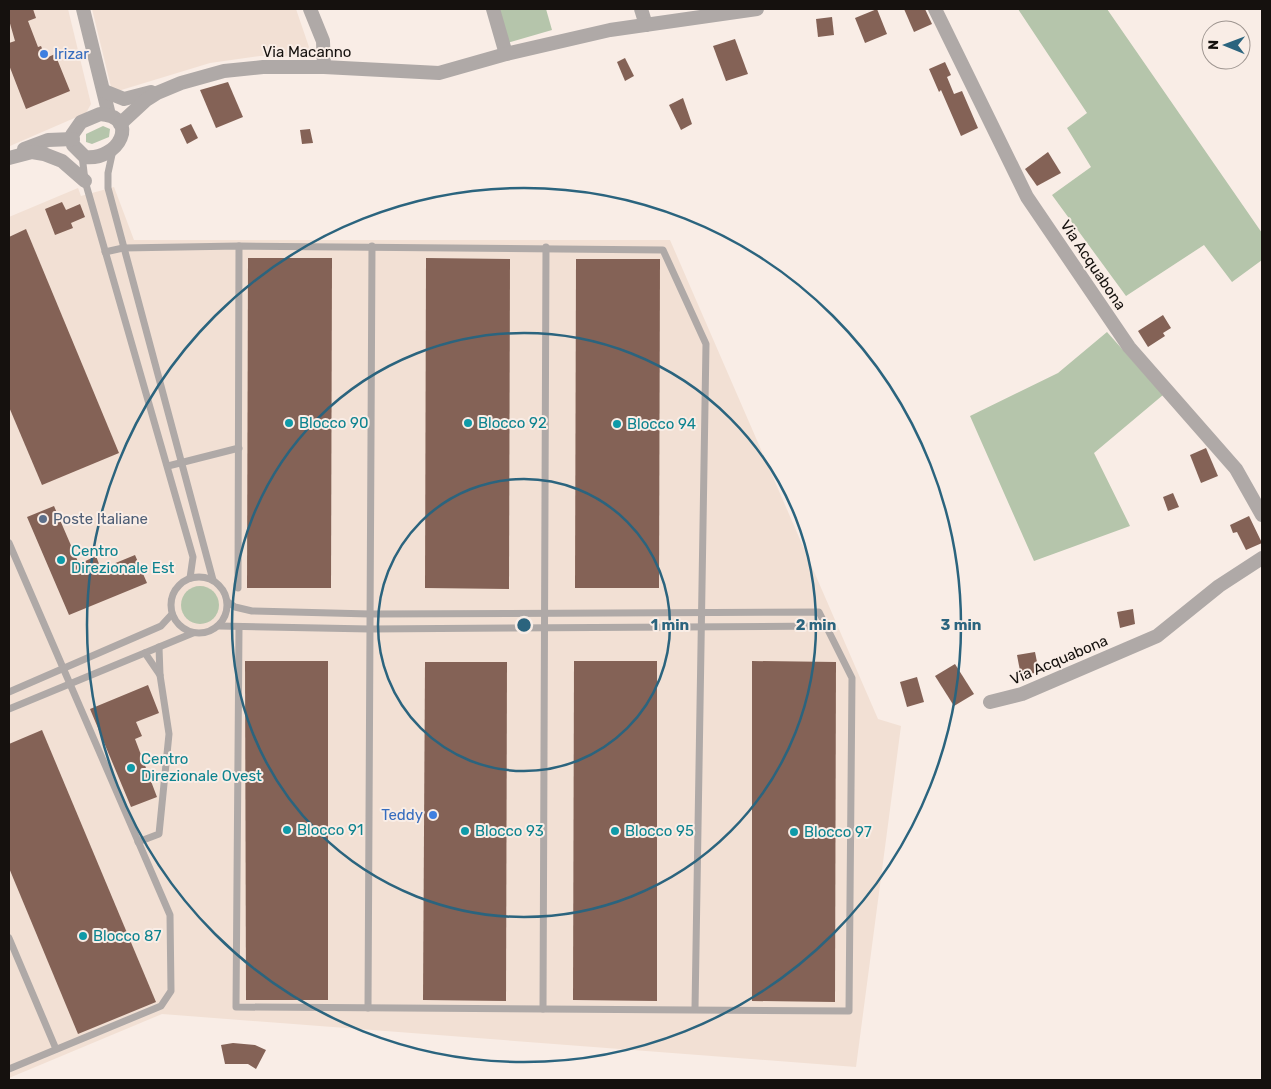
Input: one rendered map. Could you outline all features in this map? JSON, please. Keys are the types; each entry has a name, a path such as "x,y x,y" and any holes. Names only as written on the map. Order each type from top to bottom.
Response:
{"street":[{"path":"82,9 109,115"},
{"path":"310,9 323,41 324,67"},
{"path":"493,9 506,54"},
{"path":"641,9 646,24"},
{"name":"Via Macanno","path":"120,124 146,100 157,93 182,83 224,71 263,67 324,67 439,73 506,54 610,30 757,9"},
{"name":"Via Acquabona","path":"935,9 1027,196 1129,347 1236,469 1262,515"},
{"path":"104,91 124,99 150,92 157,93"},
{"path":"100,114 116,118 120,124 122,133 120,143 113,150 94,158 82,155 74,145 75,127 81,122 100,114"},
{"path":"9,156 48,140 73,139"},
{"path":"9,156 32,152 44,154 62,161 85,181"},
{"name":"Via Acquabona","path":"990,702 1022,694 1157,636 1219,586 1262,558"}],"lane":[{"path":"113,150 108,173 108,188 213,580"},
{"path":"82,155 85,181 193,557 190,578"},
{"path":"238,588 239,246"},
{"path":"105,252 123,248 239,246 663,250 706,344 695,1010"},
{"path":"368,1008 372,246"},
{"path":"543,1009 546,248"},
{"path":"168,466 239,448"},
{"path":"9,543 170,915 171,991 161,1006 9,1069"},
{"path":"9,692 161,626 172,614 173,595 178,586 190,578 205,577 213,580 225,593 228,611 219,626"},
{"path":"228,602 235,607 252,611 370,614 819,612 852,678 849,1011 236,1007 239,628"},
{"path":"172,614 184,630 193,634"},
{"path":"9,709 159,647 193,634 203,634 219,626 239,628 370,629 826,626"},
{"path":"138,842 159,834 169,734 160,675 159,647"},
{"path":"145,653 160,675"},
{"path":"9,938 56,1049"}],"shaded area":[{"name":"Irizar","path":"9,9 68,9 91,104 86,113 10,146"},
{"path":"92,9 296,9 309,47 303,56 260,56 210,63 118,91 111,87"},
{"path":"114,187 134,240 670,240 878,719 901,726 856,1067 162,1014 9,1078 9,217 78,188 81,196"}],"green space":[{"path":"498,9 546,9 552,30 507,43"},
{"path":"1018,9 1107,9 1262,233 1262,260 1232,282 1204,245 1126,296 1052,195 1091,167 1067,128 1087,113"},
{"path":"103,126 110,129 109,137 92,144 86,142 86,134"},
{"path":"1107,332 1163,395 1094,453 1130,526 1034,561 970,416 1058,373"},
{"path":"200,586 214,591 219,605 214,619 200,624 186,619 181,605 186,591"}],"building":[{"path":"9,9 33,9 36,18 28,21 38,47 41,46 46,58 55,54 70,91 26,109 9,65 9,43 15,41 9,20"},
{"path":"877,9 887,34 865,43 855,18"},
{"path":"904,9 925,9 932,24 914,32"},
{"path":"832,17 834,35 818,37 816,19"},
{"path":"735,39 748,74 726,81 713,46"},
{"path":"625,58 634,76 625,81 617,62"},
{"path":"945,62 951,75 947,77 954,94 962,91 978,128 961,136 941,90 939,92 929,69"},
{"path":"228,82 243,117 216,128 200,90"},
{"path":"683,98 692,124 681,130 669,105"},
{"path":"191,124 198,138 187,144 180,129"},
{"path":"310,129 313,143 302,144 300,130"},
{"path":"1048,152 1061,173 1037,186 1025,169"},
{"path":"62,202 66,210 80,204 85,217 71,223 73,228 55,235 45,209"},
{"path":"26,229 119,453 42,485 9,407 9,237"},
{"name":"Blocco 90","path":"248,258 332,258 331,588 247,588"},
{"name":"Blocco 92","path":"426,258 510,259 509,589 425,588"},
{"name":"Blocco 94","path":"576,259 660,259 659,588 575,588"},
{"path":"1163,315 1171,328 1163,333 1165,336 1148,347 1138,331"},
{"path":"1206,448 1218,476 1201,483 1190,455"},
{"path":"1173,493 1179,507 1168,511 1163,497"},
{"name":"Centro Direzionale Est","path":"54,506 79,564 96,556 101,569 135,555 147,583 69,615 27,517"},
{"path":"1249,516 1262,543 1246,550 1237,532 1233,533 1230,525"},
{"path":"1133,609 1135,624 1120,628 1117,612"},
{"path":"1035,652 1039,672 1021,676 1017,655"},
{"name":"Blocco 91","path":"245,661 328,661 328,1000 246,1000"},
{"name":"Blocco 95","path":"574,661 657,661 657,1001 573,1000"},
{"name":"Blocco 97","path":"752,661 836,662 835,1002 752,1001"},
{"name":"Blocco 93","path":"425,662 507,662 506,1001 423,1000"},
{"path":"955,664 974,694 954,706 935,676"},
{"path":"917,677 924,702 907,707 900,682"},
{"name":"Centro Direzionale Ovest","path":"148,685 159,713 136,722 142,736 135,739 157,797 131,807 90,709"},
{"name":"Blocco 87","path":"42,730 156,1002 78,1034 9,868 9,744"},
{"path":"233,1043 255,1045 266,1050 256,1069 248,1064 225,1064 221,1045"}],"place":[{"name":"Irizar","path":"44,54"},
{"name":"Blocco 90","path":"289,423"},
{"name":"Blocco 92","path":"468,423"},
{"name":"Blocco 94","path":"617,424"},
{"name":"Poste Italiane","path":"43,519"},
{"name":"Centro Direzionale Est","path":"61,560"},
{"name":"Centro Direzionale Ovest","path":"131,768"},
{"name":"Teddy","path":"433,815"},
{"name":"Blocco 91","path":"287,830"},
{"name":"Blocco 93","path":"465,831"},
{"name":"Blocco 95","path":"615,831"},
{"name":"Blocco 97","path":"794,832"},
{"name":"Blocco 87","path":"83,936"}]}
